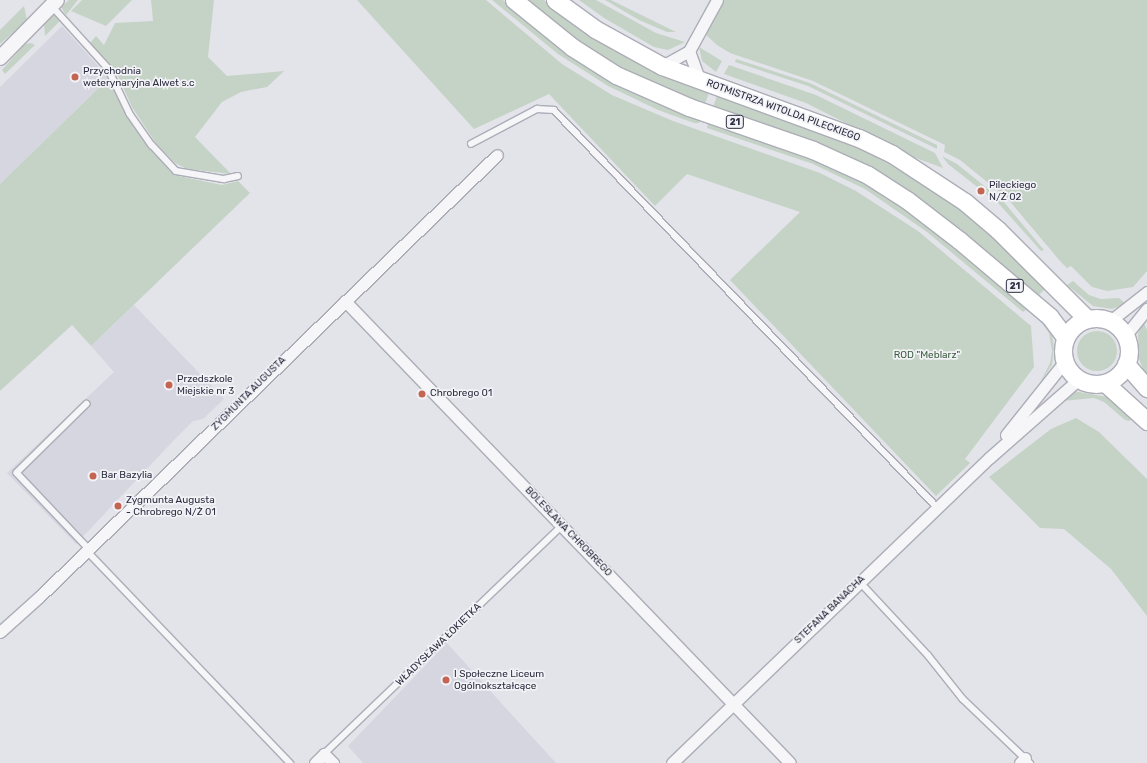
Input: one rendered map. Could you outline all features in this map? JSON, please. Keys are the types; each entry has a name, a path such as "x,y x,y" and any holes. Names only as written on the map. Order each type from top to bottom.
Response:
{"main road":[{"name":"21","path":"514,0 572,47 616,75 689,107 813,150 868,175 907,200 959,240 1050,317 1066,338"},
{"name":"ROTMISTRZA WITOLDA PILECKIEGO","path":"555,0 595,29 662,66 859,138 928,175 998,230 1087,319"},
{"path":"1087,319 1110,321 1125,336 1129,345 1126,364 1114,379 1105,382 1091,383 1079,379 1070,371 1065,361 1064,349 1066,338 1075,327 1087,319"},
{"path":"1126,364 1147,388"},
{"path":"1105,382 1147,421"}],"street":[{"path":"662,66 690,51 717,0"},
{"path":"0,58 54,3"},
{"path":"690,51 700,81"},
{"name":"ZYGMUNTA AUGUSTA","path":"0,632 88,550 497,155"},
{"path":"1110,321 1147,292"},
{"name":"BOLESŁAWA CHROBREGO","path":"345,301 790,763"},
{"path":"1125,336 1147,309"},
{"name":"STEFANA BANACHA","path":"989,458 1065,361"},
{"name":"STEFANA BANACHA","path":"672,763 937,507 989,458 1079,379"},
{"path":"324,754 333,763"},
{"name":"WŁADYSŁAWA ŁOKIETKA","path":"315,763 324,754"}],"lane":[{"path":"54,3 108,68 130,114 170,166 180,173 224,179 238,176"},
{"path":"471,144 537,109 554,110 937,507"},
{"path":"87,404 17,473 290,763"},
{"name":"WŁADYSŁAWA ŁOKIETKA","path":"324,754 562,526"},
{"path":"860,582 928,655 963,700 1025,761"}],"shaded area":[{"path":"62,26 109,78 0,184 0,87"},
{"path":"134,305 224,399 203,419 193,421 76,544 7,473 114,372 91,346"},
{"name":"I Społeczne Liceum Ogólnokształcące","path":"447,643 556,763 363,763 348,746"}],"green space":[{"path":"69,0 78,0 66,15 61,7"},
{"path":"82,0 132,0 106,26 71,11"},
{"path":"151,0 214,0 208,57 227,76 284,71 267,87 241,92 222,102 195,137 231,174 187,169 175,163 155,142 132,107 117,74 90,43 96,36 104,45 115,23 153,21"},
{"name":"ROD \"Meblarz\"","path":"357,0 486,0 562,64 612,95 673,121 820,173 856,191 918,231 1031,326 1034,367 965,459 970,463 936,496 730,280 800,212 687,174 655,206 549,94 474,129"},
{"path":"492,0 503,0 530,24 701,118 699,123 694,123 658,110 608,86 558,54"},
{"path":"526,0 544,0 604,44 669,78 709,93 705,104 652,83 614,64 585,47"},
{"path":"579,0 596,0 656,33 685,42 668,50 654,47 604,18"},
{"path":"605,0 611,0 676,32 667,32 639,20"},
{"path":"724,0 1147,0 1147,271 1133,287 1107,291 1092,287 1071,266 1067,268 1060,261 1007,198 960,160 944,152 945,145 813,81 730,53 717,45 704,33"},
{"path":"24,6 27,20 0,44 0,30"},
{"path":"53,15 61,20 45,36 44,24"},
{"path":"31,43 35,45 5,74 2,70 25,44"},
{"path":"699,47 722,61 716,72 702,61"},
{"path":"736,59 810,83 937,145 937,149 808,86 735,62"},
{"path":"729,65 816,95 935,153 943,168 913,157 806,103 724,74"},
{"path":"109,78 129,118 154,154 174,175 222,185 238,181 250,193 91,346 72,325 0,391 0,184"},
{"path":"717,96 867,149 936,189 989,232 1046,288 1038,296 953,224 877,171 814,141 713,107"},
{"path":"708,121 830,164 882,192 940,233 1029,308 1023,312 927,232 865,189 813,164 707,128"},
{"path":"942,156 957,164 1003,201 1044,250 1041,251 999,204 948,164"},
{"path":"1073,281 1089,295 1101,299 1119,298 1126,304 1112,309 1093,306 1067,285"},
{"path":"1039,316 1052,333 1054,349 1052,365 1040,383 1050,363 1052,351 1049,333 1038,318"},
{"path":"1143,321 1147,330 1147,378 1139,359 1138,334"},
{"path":"1097,331 1105,333 1111,337 1115,343 1117,351 1115,359 1111,365 1105,369 1097,371 1089,369 1083,365 1079,359 1077,351 1079,343 1083,337 1089,333"},
{"path":"1073,391 1108,397 1133,418 1129,421 1125,420 1104,402 1094,398 1062,401"},
{"path":"1076,418 1099,432 1147,479 1147,616 1111,569 1064,529 1040,528 989,477 1051,429"}],"place":[{"name":"Przychodnia weterynaryjna Alwet s.c","path":"75,77"},
{"name":"Pileckiego N/Ż 02","path":"981,191"},
{"name":"Przedszkole Miejskie nr 3","path":"169,385"},
{"name":"Chrobrego 01","path":"422,394"},
{"name":"Bar Bazylia","path":"93,476"},
{"name":"Zygmunta Augusta - Chrobrego N/Ż 01","path":"118,506"},
{"name":"I Społeczne Liceum Ogólnokształcące","path":"446,680"}]}
